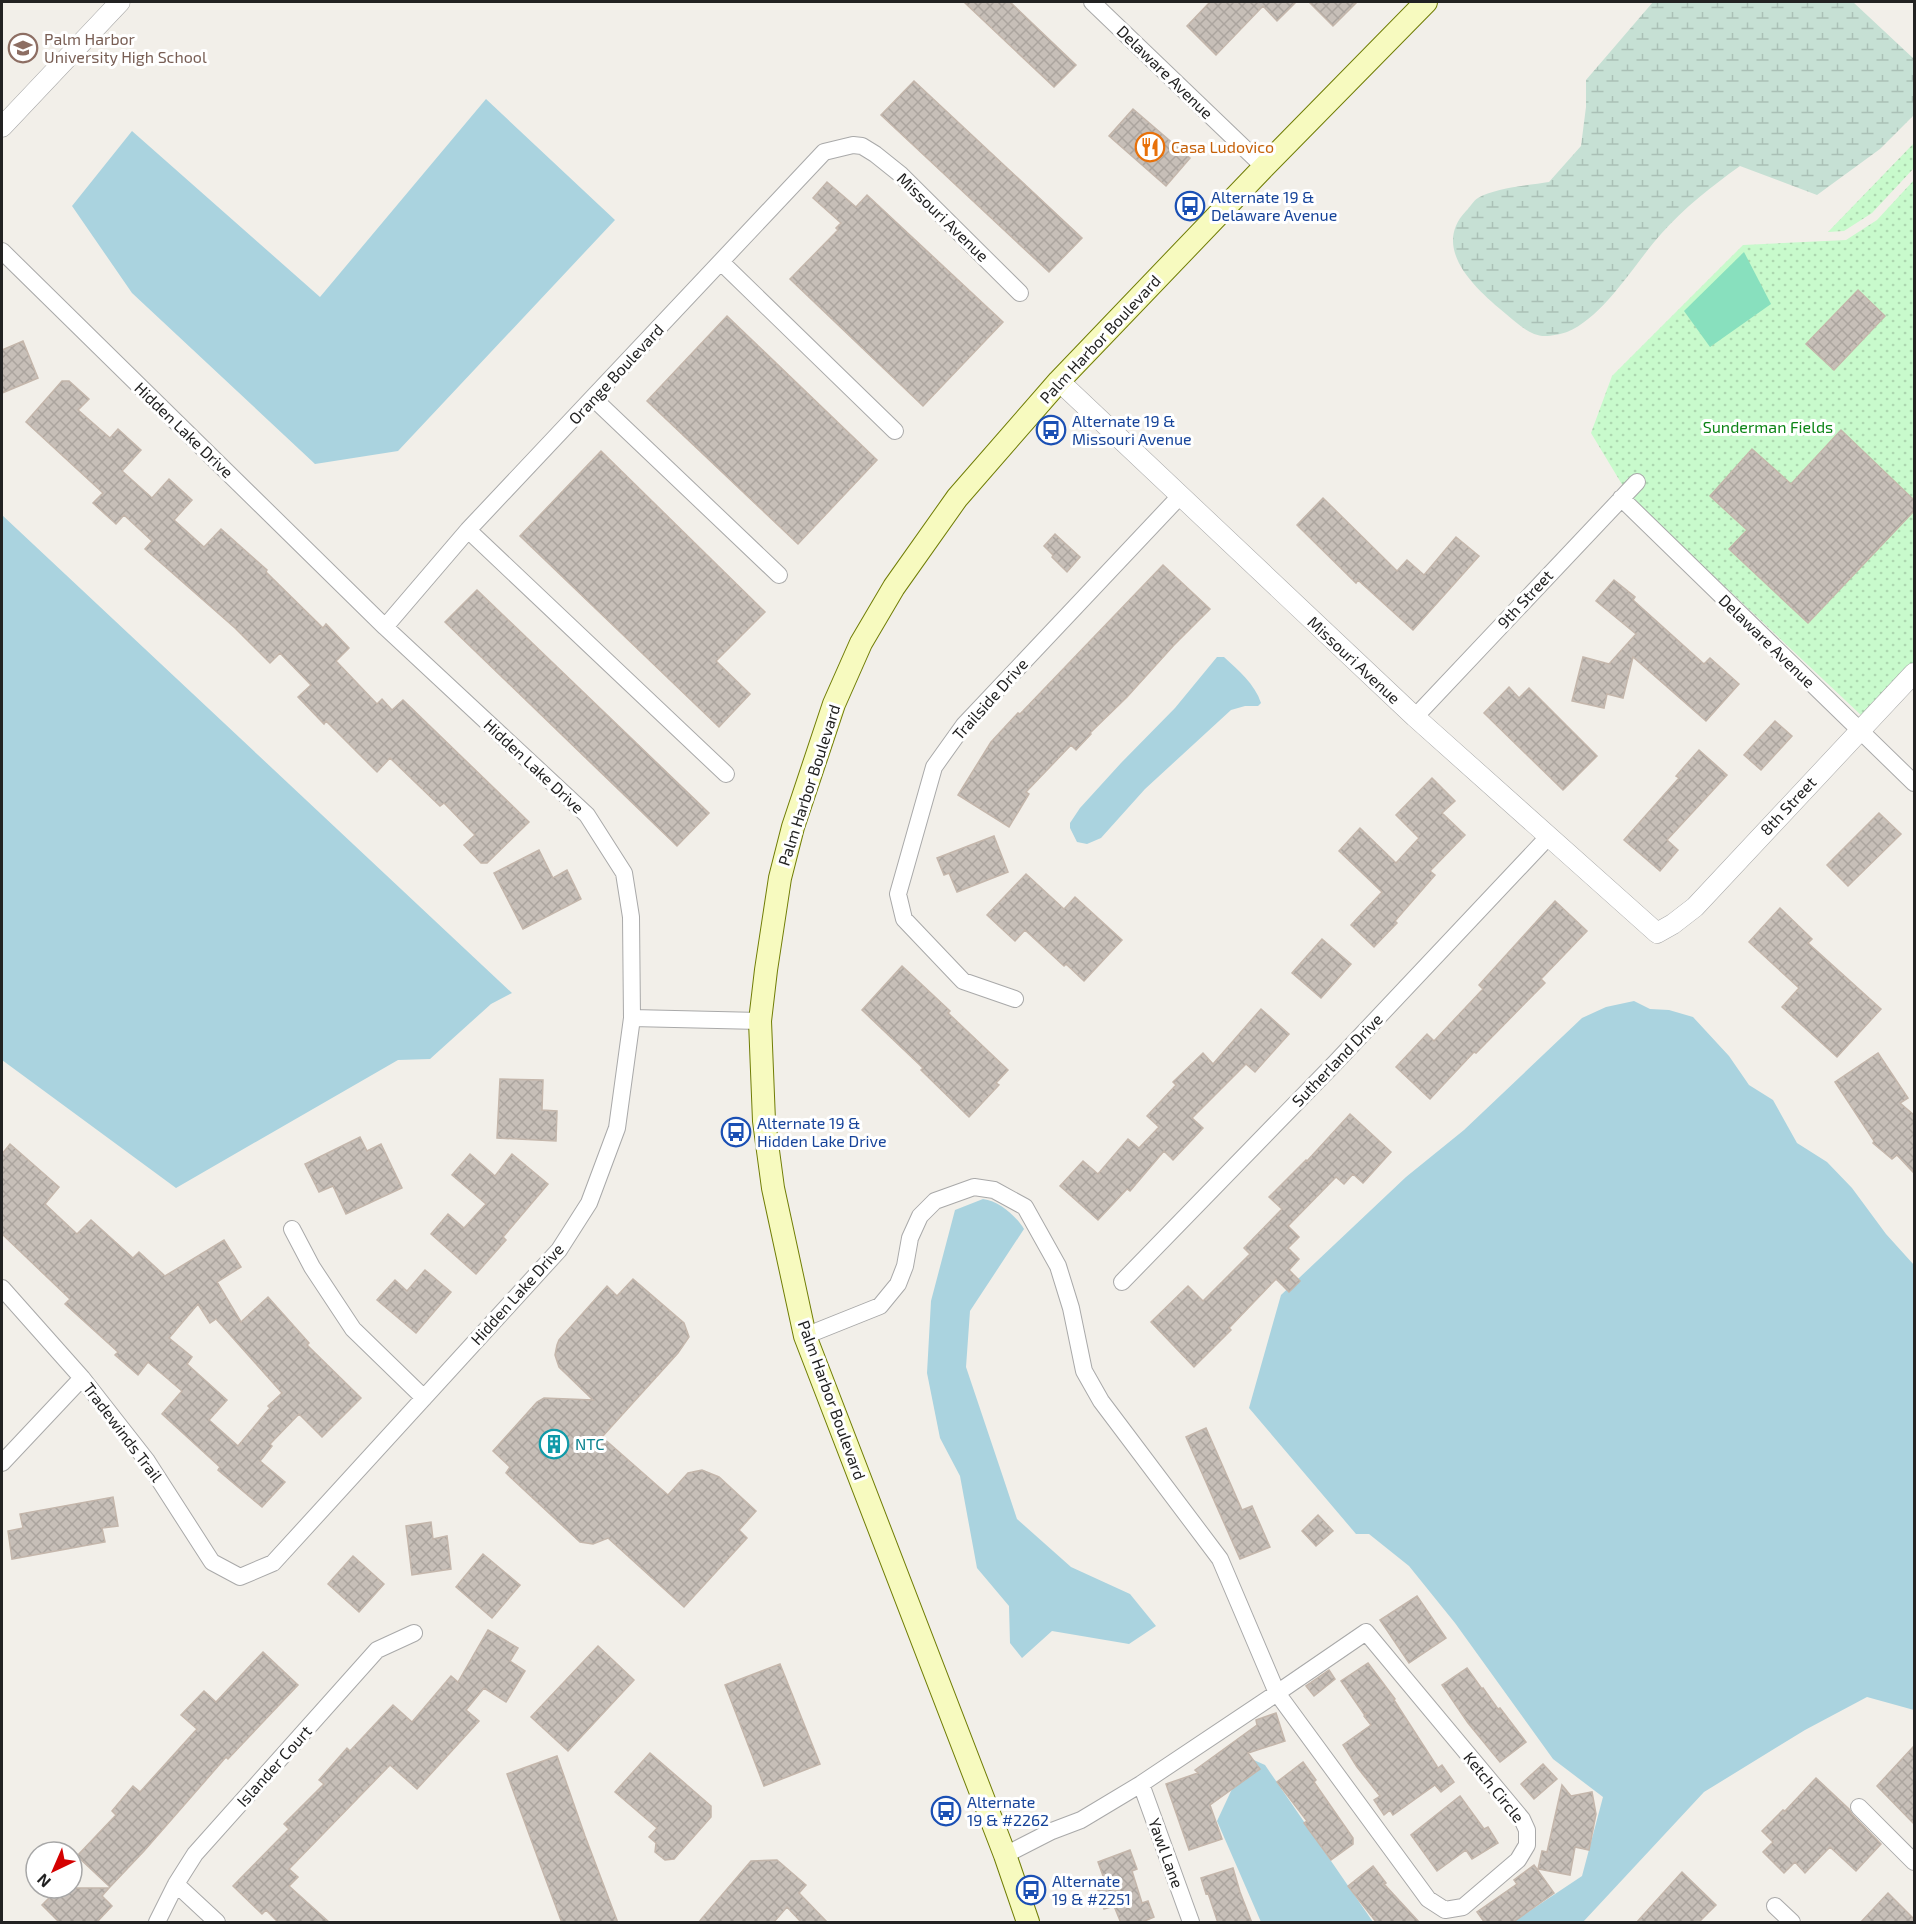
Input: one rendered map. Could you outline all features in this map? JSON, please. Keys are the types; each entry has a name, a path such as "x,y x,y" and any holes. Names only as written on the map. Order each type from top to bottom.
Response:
{"main road":[{"name":"Palm Harbor Boulevard","path":"1028,1923 1005,1855 805,1336 774,1188 764,1121 760,1021 780,878 793,827 834,704 861,643 894,587 957,498 1059,381 1426,2"}],"street":[{"path":"2,127 120,2"},
{"name":"Delaware Avenue","path":"1092,2 1264,167"},
{"name":"Orange Boulevard","path":"385,627 468,530 824,152 853,145 862,146"},
{"name":"Missouri Avenue","path":"862,146 900,174 1020,293"},
{"name":"Hidden Lake Drive","path":"2,251 385,627 587,815 624,873 631,917 632,1018 617,1128 589,1203 559,1250 273,1563 240,1577"},
{"path":"721,262 895,431"},
{"name":"Missouri Avenue","path":"1059,381 1415,717 1657,933"},
{"path":"593,398 779,575"},
{"name":"9th Street","path":"1415,717 1637,482"},
{"name":"Trailside Drive","path":"1015,999 963,981 904,919 898,894 934,767 964,725 1180,496"},
{"name":"Delaware Avenue","path":"1621,498 1914,783"},
{"path":"468,530 726,774"},
{"name":"8th Street","path":"1657,933 1673,924 1695,906 1914,673"},
{"name":"Sutherland Drive","path":"1122,1282 1335,1063 1549,836"},
{"path":"632,1018 760,1021"},
{"path":"805,1336 880,1306 898,1284 905,1266 910,1238 920,1216 935,1201 974,1187 994,1190 1025,1208 1058,1266 1071,1308 1084,1371 1101,1401 1220,1558 1277,1693"},
{"path":"292,1229 312,1267 353,1329 424,1398"},
{"name":"Tradewinds Trail","path":"2,1288 82,1378 147,1461 212,1562 240,1577"},
{"path":"2,1463 82,1378"},
{"name":"Ketch Circle","path":"1005,1855 1052,1831 1081,1820 1141,1784 1366,1632 1522,1819 1527,1830 1527,1845 1518,1860 1463,1907 1445,1910 1428,1899 1277,1693"},
{"name":"Islander Court","path":"158,1923 176,1884 195,1854 377,1650 414,1633"},
{"name":"Yawl Lane","path":"1141,1784 1191,1923"},
{"path":"1859,1808 1914,1862"},
{"path":"176,1884 217,1923"},
{"path":"1775,1906 1792,1923"}],"green space":[{"path":"1653,2 1853,2 1914,59 1914,115 1880,149 1817,195 1740,166 1719,181 1670,224 1606,302 1581,325 1556,335 1534,334 1494,304 1471,281 1455,254 1453,240 1456,225 1478,198 1513,187 1549,182 1581,146 1586,107 1586,80"},
{"path":"1914,143 1914,168 1872,213 1844,231 1828,232"},
{"name":"Sunderman Fields","path":"1914,180 1914,663 1863,717 1629,496 1591,433 1612,376 1743,245 1846,240 1877,220"},
{"path":"1744,252 1771,304 1710,347 1684,311"}],"water":[{"path":"486,99 615,220 398,451 315,464 132,293 72,206 132,131 320,297"},
{"path":"2,515 512,993 491,1004 430,1059 398,1060 176,1188 2,1060"},
{"path":"1217,657 1224,657 1240,672 1255,690 1261,703 1258,706 1245,706 1231,710 1145,789 1101,838 1087,844 1077,842 1070,823 1080,808 1175,708"},
{"path":"1634,1001 1650,1009 1669,1010 1693,1017 1729,1056 1749,1085 1773,1100 1797,1143 1827,1162 1852,1188 1886,1234 1914,1265 1914,1710 1867,1697 1805,1730 1704,1792 1583,1922 1513,1922 1582,1876 1603,1797 1553,1759 1455,1623 1409,1566 1369,1534 1356,1534 1249,1408 1281,1295 1406,1177 1464,1130 1582,1018 1606,1007"},
{"path":"983,1199 1007,1210 1024,1229 970,1311 966,1367 1017,1519 1071,1567 1130,1594 1156,1626 1129,1644 1052,1631 1022,1658 1010,1643 1009,1606 977,1568 960,1476 940,1438 927,1373 931,1301 955,1210"},
{"path":"1247,1757 1265,1765 1373,1922 1261,1922 1217,1821"}],"building":[{"path":"964,2 1010,2 1076,65 1054,87"},
{"path":"1210,2 1296,2 1277,21 1263,6 1216,55 1187,26"},
{"path":"1309,2 1357,2 1333,26"},
{"path":"914,81 1082,238 1049,272 881,115"},
{"name":"Casa Ludovico","path":"1133,109 1190,158 1166,186 1109,136"},
{"path":"827,182 856,207 867,195 1003,322 923,406 790,279 838,230 836,228 841,223 813,198"},
{"path":"1858,290 1885,316 1834,370 1806,344"},
{"path":"727,316 877,460 798,544 647,401"},
{"path":"23,341 38,378 2,393 2,350"},
{"path":"62,381 69,381 89,399 78,410 110,438 118,429 141,450 122,471 152,498 169,479 192,500 174,520 204,547 221,529 267,570 266,572 323,628 326,624 349,648 336,661 377,704 382,699 392,710 403,700 529,822 487,863 481,863 464,845 475,835 444,803 440,806 390,758 377,772 326,721 324,724 298,697 311,685 280,653 270,663 235,628 145,549 152,541 124,515 116,524 93,503 103,493 26,422"},
{"path":"1841,430 1914,500 1914,511 1808,623 1729,549 1747,530 1710,496 1752,449 1791,484"},
{"path":"601,451 765,612 716,661 750,694 719,727 520,536"},
{"path":"1323,498 1397,571 1407,560 1424,575 1456,537 1479,556 1413,630 1358,580 1356,583 1297,525"},
{"path":"1055,534 1080,557 1067,572 1044,546"},
{"path":"1163,565 1210,609 1076,750 1071,745 1026,792 1029,794 1009,827 958,795 991,742"},
{"path":"1614,580 1635,597 1633,600 1704,664 1710,658 1739,684 1706,721 1633,657 1623,698 1607,694 1604,708 1572,701 1583,657 1609,664 1636,634 1596,601"},
{"path":"477,590 709,813 677,846 445,622"},
{"path":"1509,687 1519,698 1529,688 1597,756 1563,790 1484,713"},
{"path":"1775,721 1792,736 1761,770 1744,755"},
{"path":"1699,750 1727,775 1667,840 1678,850 1660,871 1624,840 1679,778 1676,776"},
{"path":"1432,778 1455,801 1442,813 1465,835 1430,871 1435,875 1395,921 1397,923 1374,947 1351,925 1382,892 1339,851 1360,828 1396,863 1419,838 1396,815"},
{"path":"1879,813 1901,834 1848,886 1827,865"},
{"path":"994,836 1008,872 957,892 949,873 944,875 937,858"},
{"path":"539,850 553,878 567,870 581,899 523,929 494,873"},
{"path":"1026,874 1064,909 1075,897 1122,940 1084,981 1025,930 1015,941 987,915"},
{"path":"1555,901 1587,931 1541,979 1545,983 1476,1053 1474,1052 1430,1099 1396,1067 1427,1034 1434,1041 1483,989 1479,985"},
{"path":"1780,908 1812,939 1808,943 1881,1009 1837,1057 1782,1007 1799,988 1749,942"},
{"path":"1322,939 1351,964 1321,998 1292,973"},
{"path":"902,966 1008,1070 996,1083 999,1085 969,1117 921,1070 923,1068 862,1010"},
{"path":"1261,1009 1289,1034 1255,1072 1246,1064 1192,1118 1203,1128 1173,1160 1164,1151 1130,1191 1127,1189 1098,1220 1060,1186 1083,1161 1098,1174 1128,1139 1139,1148 1159,1127 1147,1116 1176,1085 1173,1082 1203,1053 1213,1064"},
{"path":"1878,1053 1908,1098 1900,1103 1914,1115 1914,1173 1897,1155 1892,1159 1873,1143 1874,1141 1835,1082"},
{"path":"500,1079 543,1080 542,1110 557,1111 556,1141 497,1138"},
{"path":"1350,1114 1391,1152 1363,1183 1353,1174 1344,1184 1336,1177 1288,1226 1299,1237 1288,1248 1299,1259 1289,1270 1300,1281 1289,1292 1276,1279 1229,1328 1231,1330 1194,1367 1151,1322 1188,1286 1203,1301 1250,1254 1244,1248 1282,1209 1269,1197 1307,1161"},
{"path":"360,1137 367,1151 381,1144 402,1188 346,1214 333,1186 319,1192 305,1164"},
{"path":"10,1144 59,1187 45,1204 77,1234 91,1220 133,1258 139,1252 165,1276 224,1240 241,1267 217,1282 241,1322 268,1297 309,1343 307,1345 361,1398 322,1437 299,1414 270,1444 272,1446 260,1461 285,1482 262,1507 218,1470 220,1467 162,1414 182,1391 148,1362 138,1375 115,1355 118,1352 65,1304 70,1299 2,1234 2,1154","holes":["198,1304 210,1323 216,1319 282,1393 268,1406 270,1408 238,1446 209,1420 227,1400 187,1364 192,1357 169,1338"]},
{"path":"470,1154 495,1176 512,1154 548,1184 503,1237 506,1240 476,1274 431,1234 448,1214 464,1228 486,1204 452,1175"},
{"path":"425,1270 451,1292 416,1333 377,1300 395,1280 407,1291"},
{"name":"NTC","path":"633,1279 684,1323 689,1337 678,1353 602,1437 668,1495 688,1473 702,1470 719,1477 756,1511 739,1530 747,1538 684,1607 608,1538 593,1544 580,1542 506,1473 510,1467 493,1451 537,1402 544,1398 593,1400 559,1367 555,1355 557,1345 607,1286 617,1296"},
{"path":"1206,1428 1242,1510 1252,1506 1270,1547 1240,1559 1186,1437"},
{"path":"113,1497 118,1526 102,1528 105,1542 12,1559 8,1531 23,1528 20,1514"},
{"path":"1318,1515 1333,1531 1316,1546 1302,1531"},
{"path":"431,1522 433,1539 447,1536 451,1569 412,1575 406,1526"},
{"path":"483,1554 520,1585 492,1618 456,1587"},
{"path":"353,1556 384,1584 359,1612 328,1584"},
{"path":"1417,1596 1446,1638 1409,1663 1380,1620"},
{"path":"488,1630 518,1648 510,1661 525,1671 506,1702 484,1688 466,1710 479,1721 417,1789 390,1765 289,1869 298,1877 289,1886 330,1923 279,1923 266,1910 262,1914 233,1886 289,1829 284,1824 324,1784 319,1780 347,1748 350,1751 393,1705 412,1722 451,1676 458,1682"},
{"path":"598,1646 634,1680 568,1751 531,1717"},
{"path":"263,1652 298,1685 228,1759 226,1757 110,1887 84,1863 84,1849 116,1815 112,1811 133,1786 140,1792 197,1729 181,1715 204,1691 216,1702"},
{"path":"1368,1663 1395,1699 1438,1768 1442,1765 1454,1782 1441,1792 1435,1785 1393,1815 1390,1810 1384,1815 1374,1800 1380,1796 1343,1745 1371,1725 1364,1716 1367,1713 1364,1714 1341,1681"},
{"path":"780,1664 820,1764 764,1786 725,1685"},
{"path":"1467,1668 1526,1742 1500,1762 1468,1723 1442,1685"},
{"path":"1329,1670 1335,1679 1314,1696 1306,1686"},
{"path":"1276,1713 1285,1741 1248,1753 1260,1769 1210,1805 1222,1839 1189,1850 1166,1784 1198,1773 1195,1770 1257,1725 1256,1720"},
{"path":"1914,1746 1914,1824 1877,1786"},
{"path":"650,1753 711,1806 711,1817 674,1859 665,1860 655,1852 656,1843 649,1837 657,1828 615,1792"},
{"path":"557,1756 618,1923 562,1923 507,1774"},
{"path":"1303,1762 1316,1780 1314,1782 1353,1838 1353,1844 1331,1860 1304,1823 1307,1821 1277,1782"},
{"path":"1543,1764 1557,1779 1534,1799 1521,1784"},
{"path":"1816,1778 1881,1844 1856,1871 1830,1847 1805,1873 1795,1862 1784,1873 1763,1852 1773,1842 1762,1831 1783,1810 1785,1811"},
{"path":"1562,1785 1571,1796 1592,1792 1596,1814 1589,1850 1575,1847 1570,1875 1538,1869 1542,1851 1547,1852"},
{"path":"1460,1796 1484,1829 1488,1827 1498,1843 1472,1859 1466,1850 1437,1871 1411,1835"},
{"path":"1130,1850 1137,1869 1132,1871 1142,1903 1148,1901 1154,1917 1140,1923 1121,1923 1114,1906 1104,1909 1098,1890 1107,1887 1098,1862"},
{"path":"777,1860 806,1885 799,1893 828,1923 802,1923 787,1907 773,1923 698,1923 751,1861"},
{"path":"1534,1865 1554,1893 1512,1923 1485,1923 1477,1912 1517,1884 1514,1880"},
{"path":"1373,1866 1386,1883 1384,1884 1420,1923 1377,1923 1348,1886"},
{"path":"1233,1868 1252,1923 1218,1923 1208,1893 1206,1894 1201,1878"},
{"path":"1682,1872 1716,1905 1698,1923 1636,1923"},
{"path":"84,1888 109,1888 102,1896 112,1906 96,1923 60,1923 42,1905 47,1900 84,1900"},
{"path":"1888,1893 1914,1919 1914,1923 1860,1923"}],"place":[{"name":"Palm Harbor University High School","path":"23,48"},
{"name":"Casa Ludovico","path":"1150,147"},
{"name":"Alternate 19 & Delaware Avenue","path":"1190,206"},
{"name":"Alternate 19 & Missouri Avenue","path":"1051,430"},
{"name":"Alternate 19 & Hidden Lake Drive","path":"736,1132"},
{"name":"NTC","path":"554,1444"},
{"name":"Alternate 19 & #2262","path":"946,1811"},
{"name":"Alternate 19 & #2251","path":"1031,1890"}]}
